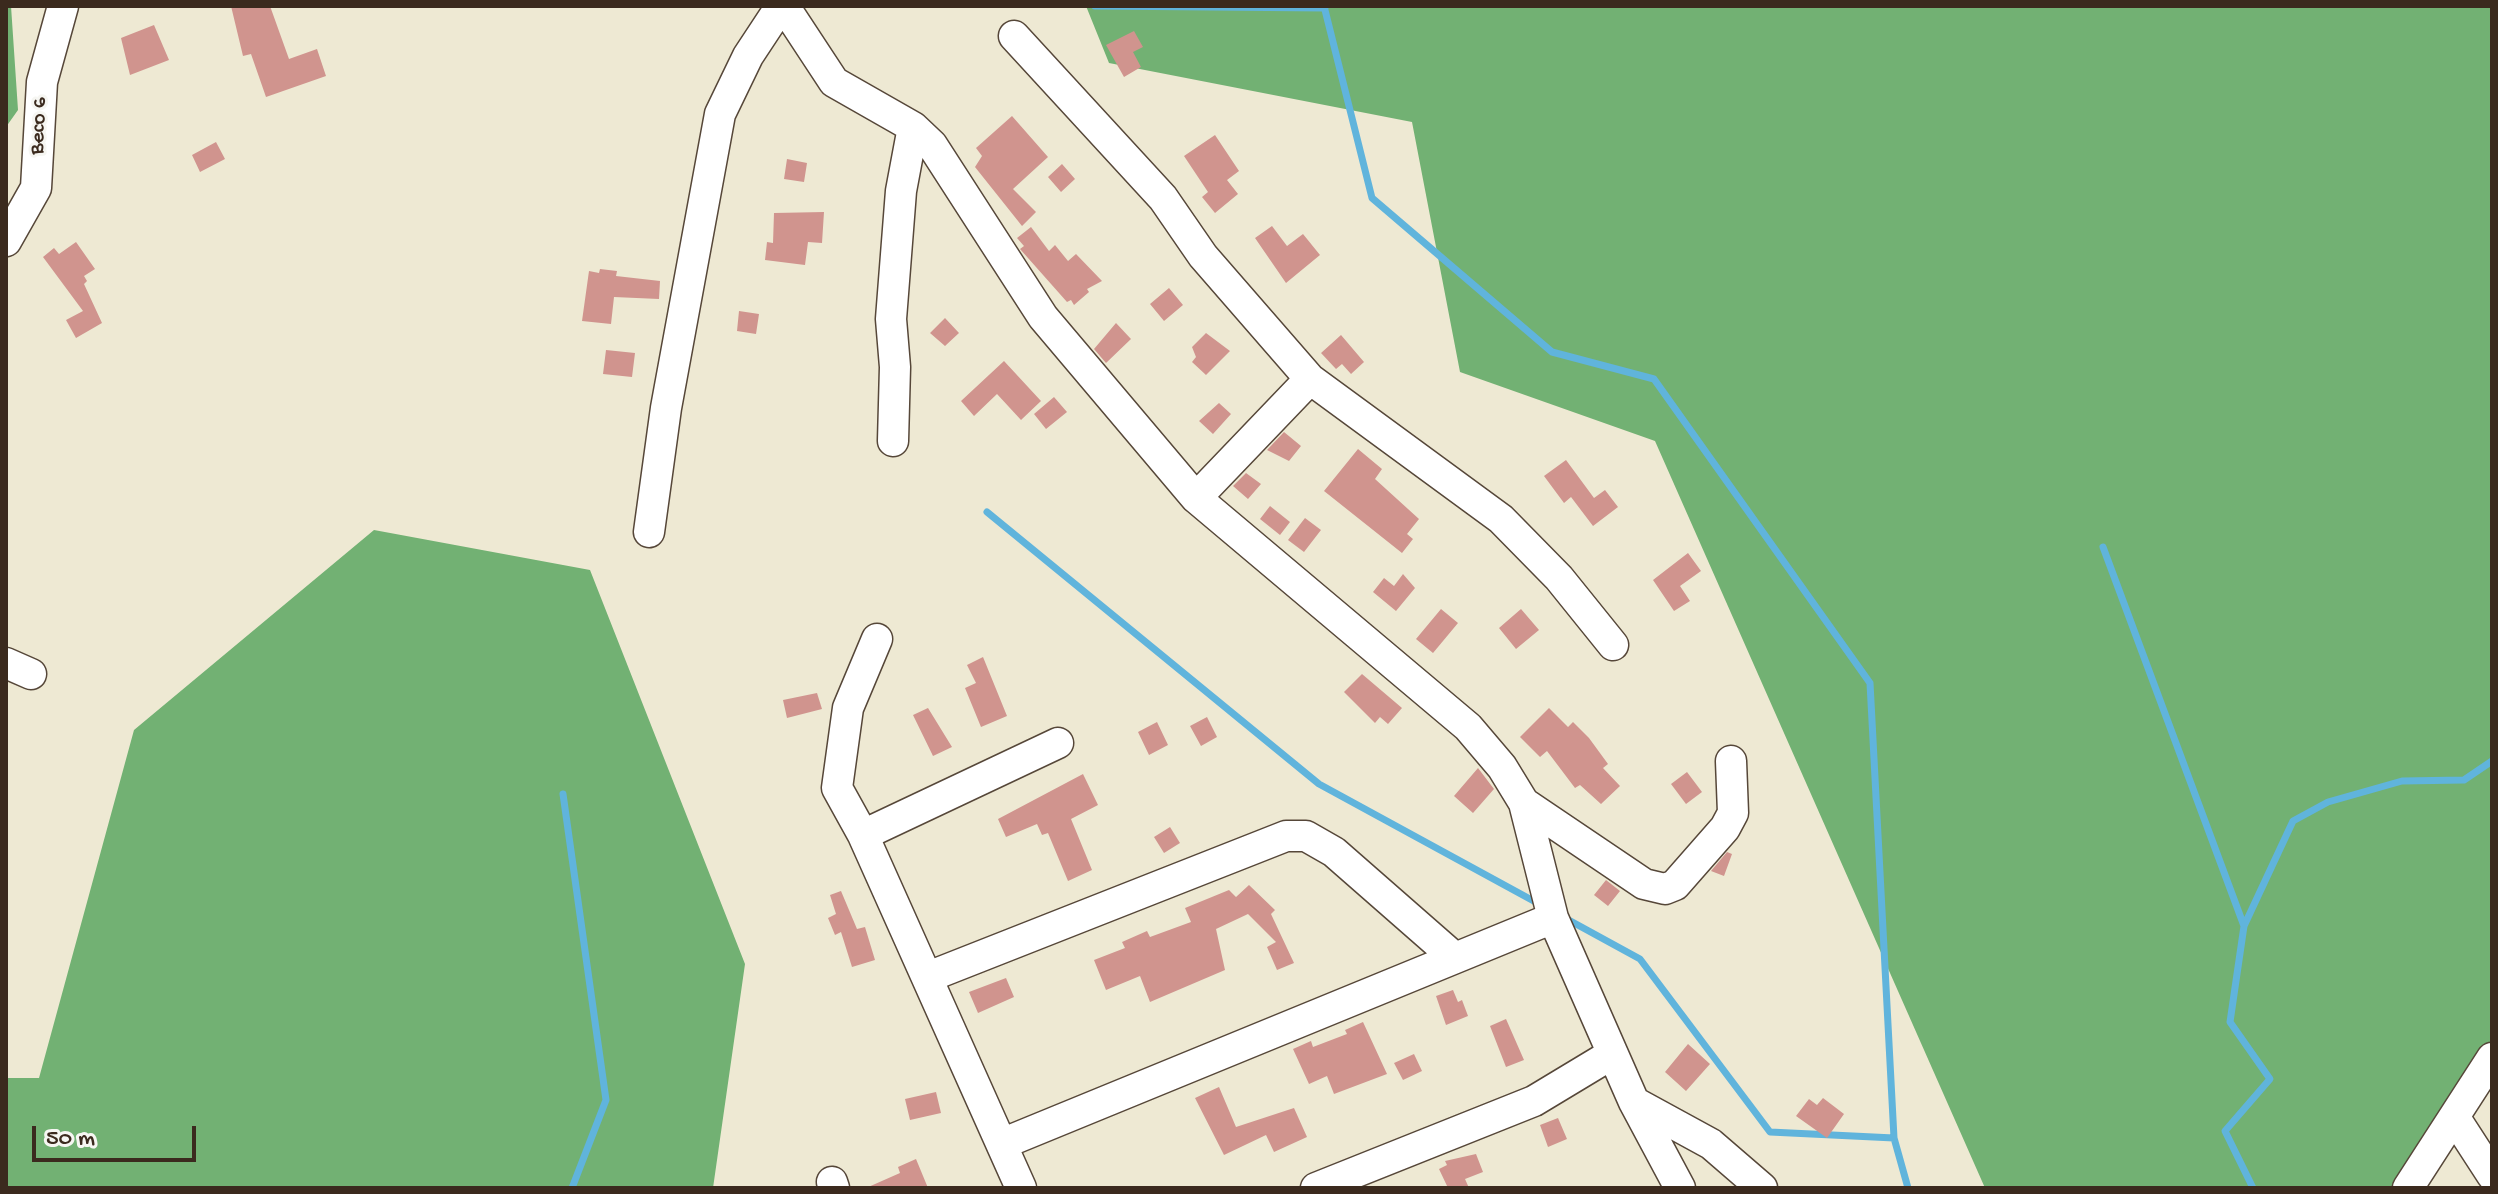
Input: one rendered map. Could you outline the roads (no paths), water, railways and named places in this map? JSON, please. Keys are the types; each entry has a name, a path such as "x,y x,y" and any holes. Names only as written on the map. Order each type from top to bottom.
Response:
{"street":[{"name":"Beco 6","path":"6,241 36,188 42,82 63,6"},
{"path":"649,532 666,408 720,114 748,56 783,6 834,82 913,127 932,145 1043,317 1196,498 1468,727 1502,767 1524,803 1553,918 1634,1102 1680,1188"},
{"path":"1014,36 1163,198 1203,256 1310,379 1501,519 1559,578 1613,645"},
{"path":"893,441 895,367 891,319 901,191 913,127"},
{"path":"1196,498 1310,379"},
{"path":"877,639 848,708 837,788 863,835 1004,1143 1021,1188"},
{"path":"863,835 1058,743"},
{"path":"1524,803 1644,884 1665,889 1675,885 1725,828 1733,813 1731,761"},
{"path":"928,977 1286,836 1306,836 1334,852 1455,958"},
{"path":"1004,1143 1553,918"},
{"path":"1316,1188 1534,1101 1612,1054"},
{"path":"2408,1188 2492,1058"},
{"path":"1634,1102 1711,1144 1762,1188"},
{"path":"2455,1118 2492,1175"}],"waterway":[{"path":"1095,6 1325,8"},
{"path":"1324,6 1372,198 1552,352 1654,379 1870,683 1894,1138 1908,1188"},
{"path":"987,512 1319,784 1541,905"},
{"path":"2103,547 2244,926"},
{"path":"2253,1188 2225,1131 2270,1079 2230,1022 2244,926 2293,821 2328,802 2402,781 2464,780 2492,761"},
{"path":"563,794 606,1100 572,1188"},
{"path":"1565,918 1640,959 1770,1132 1894,1138"}]}
